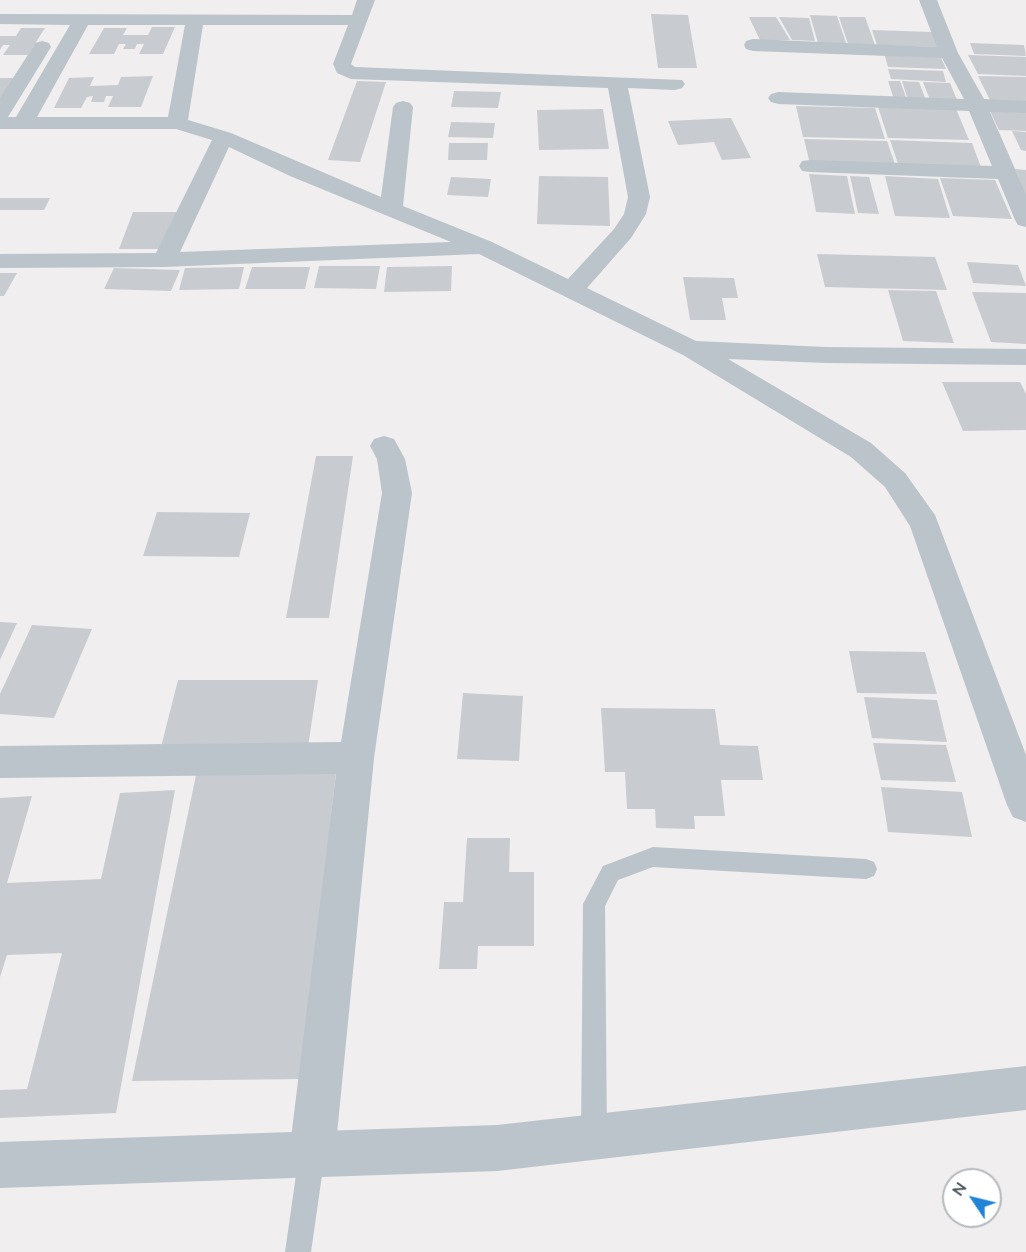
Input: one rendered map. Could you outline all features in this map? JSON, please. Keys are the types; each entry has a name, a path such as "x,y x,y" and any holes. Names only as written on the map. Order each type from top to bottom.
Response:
{"street":[{"path":"366,0 342,64 344,69 351,73 616,84 675,84"},
{"path":"928,0 949,53 977,105 1024,210"},
{"path":"0,19 360,20"},
{"path":"0,114 59,19"},
{"path":"23,123 82,19"},
{"path":"177,123 195,19"},
{"path":"753,45 949,53"},
{"path":"571,290 623,233 635,214 639,197 616,84"},
{"path":"778,98 1026,107"},
{"path":"391,210 403,107"},
{"path":"0,123 177,123 224,137 298,171 484,247 692,349 861,450 895,480 924,523 1026,805"},
{"path":"164,260 224,137"},
{"path":"810,166 1007,172"},
{"path":"0,261 164,260 484,247"},
{"path":"692,349 826,355 1026,357"},
{"path":"312,1154 356,758 397,493 391,459 384,446"},
{"path":"0,762 356,758"},
{"path":"0,1165 496,1148 1026,1088"}],"lane":[{"path":"594,1137 594,904 611,873 653,857 866,869"},
{"path":"298,1252 312,1154"}],"building":[{"path":"651,14 688,15 697,68 658,68"},
{"path":"810,15 837,16 846,43 818,43"},
{"path":"749,17 776,17 790,40 760,40"},
{"path":"779,17 809,18 815,41 792,40"},
{"path":"839,17 865,17 875,45 848,44"},
{"path":"152,27 175,27 163,54 139,54 144,44 137,44 135,49 123,49 126,44 119,44 114,54 89,54 104,28 127,28 123,35 148,35"},
{"path":"21,28 45,28 28,55 3,55 10,45 3,45 0,50 0,36 16,36"},
{"path":"872,30 932,32 938,47 877,45"},
{"path":"970,43 1024,45 1026,56 974,54"},
{"path":"884,53 940,55 946,69 888,67"},
{"path":"968,55 1026,57 1026,76 978,74"},
{"path":"888,69 943,71 946,82 891,79"},
{"path":"153,76 141,107 108,107 113,96 106,96 104,102 91,102 93,96 87,97 81,108 54,108 69,78 94,77 90,86 118,85 121,77"},
{"path":"978,76 1026,77 1026,103 991,102"},
{"path":"0,78 18,78 0,106"},
{"path":"357,81 386,82 360,162 328,160"},
{"path":"888,81 900,81 907,100 894,99"},
{"path":"902,81 919,82 926,100 908,100"},
{"path":"923,82 950,83 957,100 930,100"},
{"path":"454,91 501,92 498,108 451,107"},
{"path":"796,106 875,108 885,139 803,137"},
{"path":"878,107 956,109 969,140 888,138"},
{"path":"603,109 609,149 539,150 537,110"},
{"path":"989,109 1026,111 1026,131 999,130"},
{"path":"731,118 751,158 722,160 714,142 678,145 668,121"},
{"path":"451,122 495,123 493,138 448,137"},
{"path":"1012,131 1026,132 1026,151 1021,150"},
{"path":"804,139 887,141 896,167 810,164"},
{"path":"890,140 972,143 982,170 899,167"},
{"path":"449,143 488,143 487,160 448,160"},
{"path":"1015,169 1026,170 1026,195"},
{"path":"809,174 847,176 855,214 816,212"},
{"path":"539,176 608,177 610,226 537,224"},
{"path":"850,176 869,177 879,214 858,213"},
{"path":"885,176 938,179 950,218 895,216"},
{"path":"451,177 491,179 488,197 447,195"},
{"path":"940,178 995,180 1012,219 953,216"},
{"path":"0,198 50,198 44,210 0,210"},
{"path":"133,212 177,212 164,249 119,249"},
{"path":"817,254 935,257 947,290 825,287"},
{"path":"967,262 1018,265 1026,286 973,283"},
{"path":"319,266 380,266 376,289 314,288"},
{"path":"452,266 451,291 384,292 387,267"},
{"path":"244,267 239,289 179,290 185,268"},
{"path":"252,267 310,267 305,289 245,289"},
{"path":"114,268 180,270 171,291 104,289"},
{"path":"0,273 17,273 4,296 0,296"},
{"path":"683,277 734,278 738,298 722,298 726,320 690,320"},
{"path":"888,290 936,291 954,343 903,341"},
{"path":"972,292 1026,293 1026,344 991,342"},
{"path":"942,382 1020,382 1026,394 1026,430 963,431"},
{"path":"316,456 353,456 329,618 286,618"},
{"path":"157,512 250,513 239,557 143,556"},
{"path":"0,622 17,623 0,660"},
{"path":"32,625 92,629 54,718 0,714 0,694"},
{"path":"849,651 925,652 937,694 857,693"},
{"path":"178,680 318,680 308,747 161,747"},
{"path":"463,693 523,696 519,761 457,759"},
{"path":"864,697 937,700 947,742 872,738"},
{"path":"601,708 715,709 720,745 758,746 763,780 721,780 725,816 694,816 695,829 656,828 655,809 627,809 625,772 605,772"},
{"path":"873,743 946,745 956,782 881,780"},
{"path":"336,773 301,1079 132,1081 196,775"},
{"path":"881,787 962,792 972,837 888,832"},
{"path":"175,790 116,1113 0,1118 0,1090 27,1089 62,953 7,955 0,977 0,798 32,796 7,883 101,879 120,793"},
{"path":"467,838 510,838 509,872 534,872 534,946 478,946 477,969 439,969 444,902 463,902"}]}
